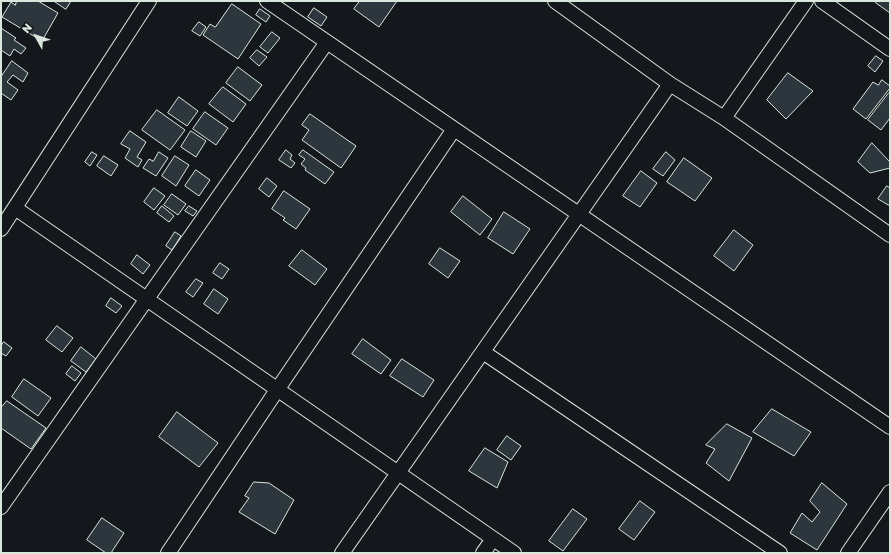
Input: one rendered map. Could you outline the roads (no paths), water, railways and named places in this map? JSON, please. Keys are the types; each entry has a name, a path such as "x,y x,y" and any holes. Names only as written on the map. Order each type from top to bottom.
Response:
{"street":[{"path":"267,1 890,427"},
{"path":"555,1 670,84 724,118 890,235"},
{"path":"724,118 806,1"},
{"path":"822,1 890,49"},
{"path":"1,229 144,3"},
{"path":"1,507 328,42"},
{"path":"342,553 670,84"},
{"path":"168,553 454,129"},
{"path":"14,208 514,553"},
{"path":"483,352 780,553"},
{"path":"848,553 890,492"},
{"path":"483,553 493,539"}]}
